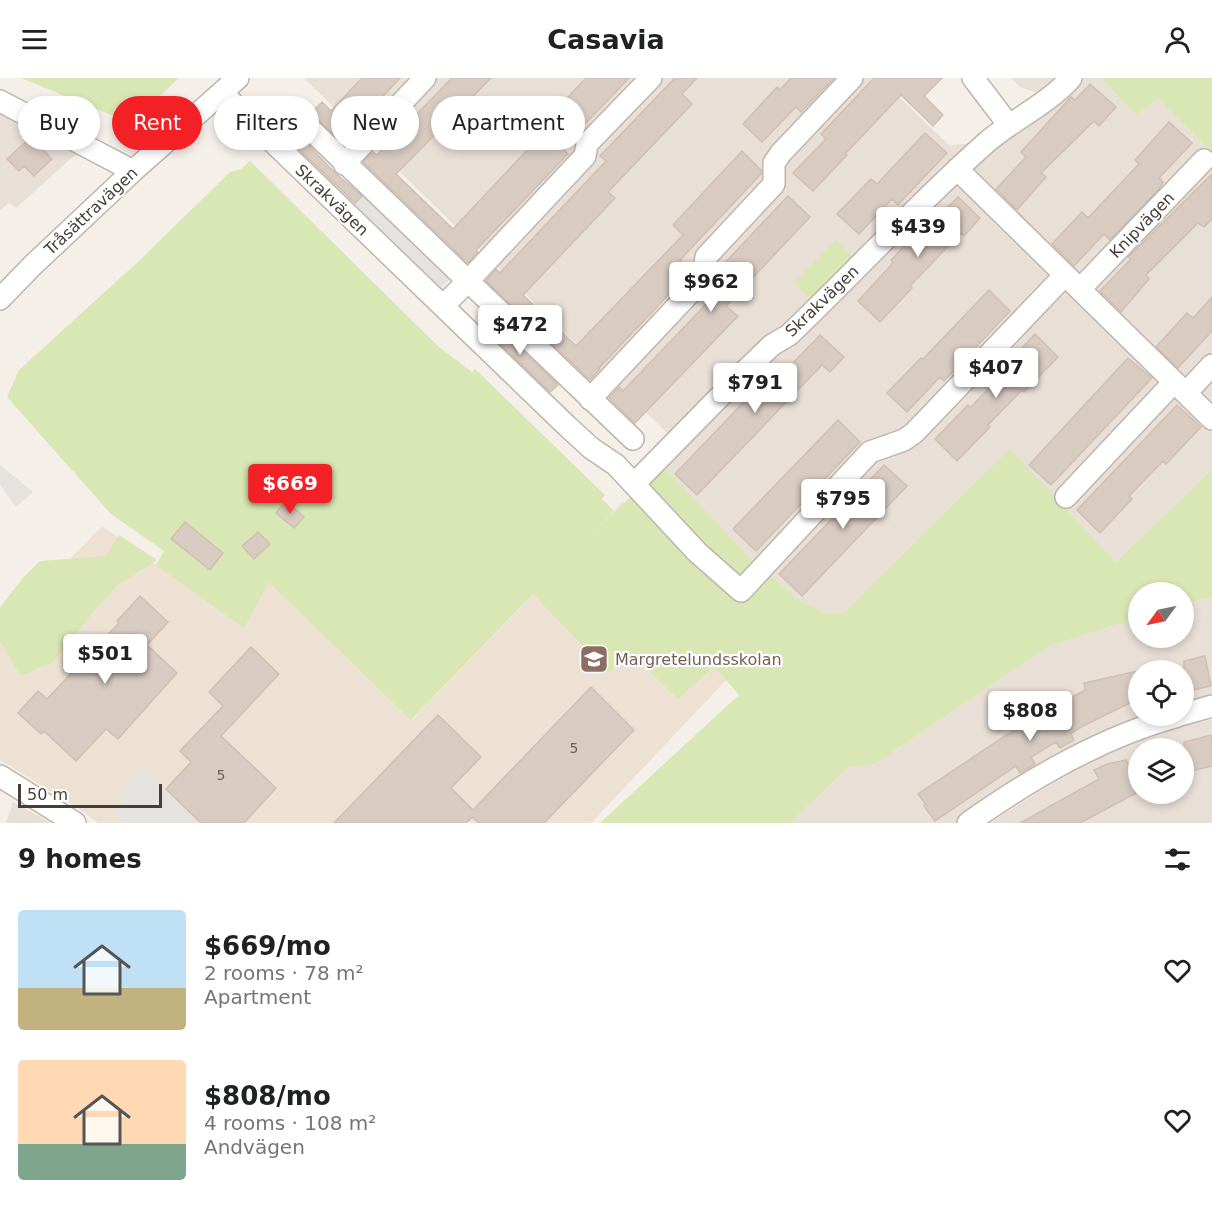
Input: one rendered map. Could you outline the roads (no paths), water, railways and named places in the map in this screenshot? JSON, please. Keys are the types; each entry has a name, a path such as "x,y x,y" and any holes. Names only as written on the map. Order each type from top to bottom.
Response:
{"street":[{"name":"Tråsättravägen","path":"0,299 133,171 238,78"},
{"path":"344,164 425,78"},
{"path":"443,306 559,186 585,156 587,144 651,78"},
{"path":"590,399 702,280 706,257 774,184 774,163 781,153 852,78"},
{"path":"973,78 1008,124"},
{"name":"Skrakvägen","path":"634,484 742,373 772,345 796,328 957,170 1008,124 1061,89 1071,78"},
{"name":"Skrakvägen","path":"222,93 567,426 591,448 616,465 698,552 741,591"},
{"path":"0,101 133,171"},
{"path":"319,138 633,439"},
{"name":"Knipvägen","path":"741,591 870,452 904,440 914,433 1204,160"},
{"path":"957,170 1212,419"},
{"path":"1066,497 1180,387 1212,365"},
{"path":"1194,711 1212,706"},
{"path":"968,823 999,801 1084,752 1143,726"},
{"path":"0,776 75,823"}],"place":[{"name":"Margretelundsskolan","path":"594,659"}]}
